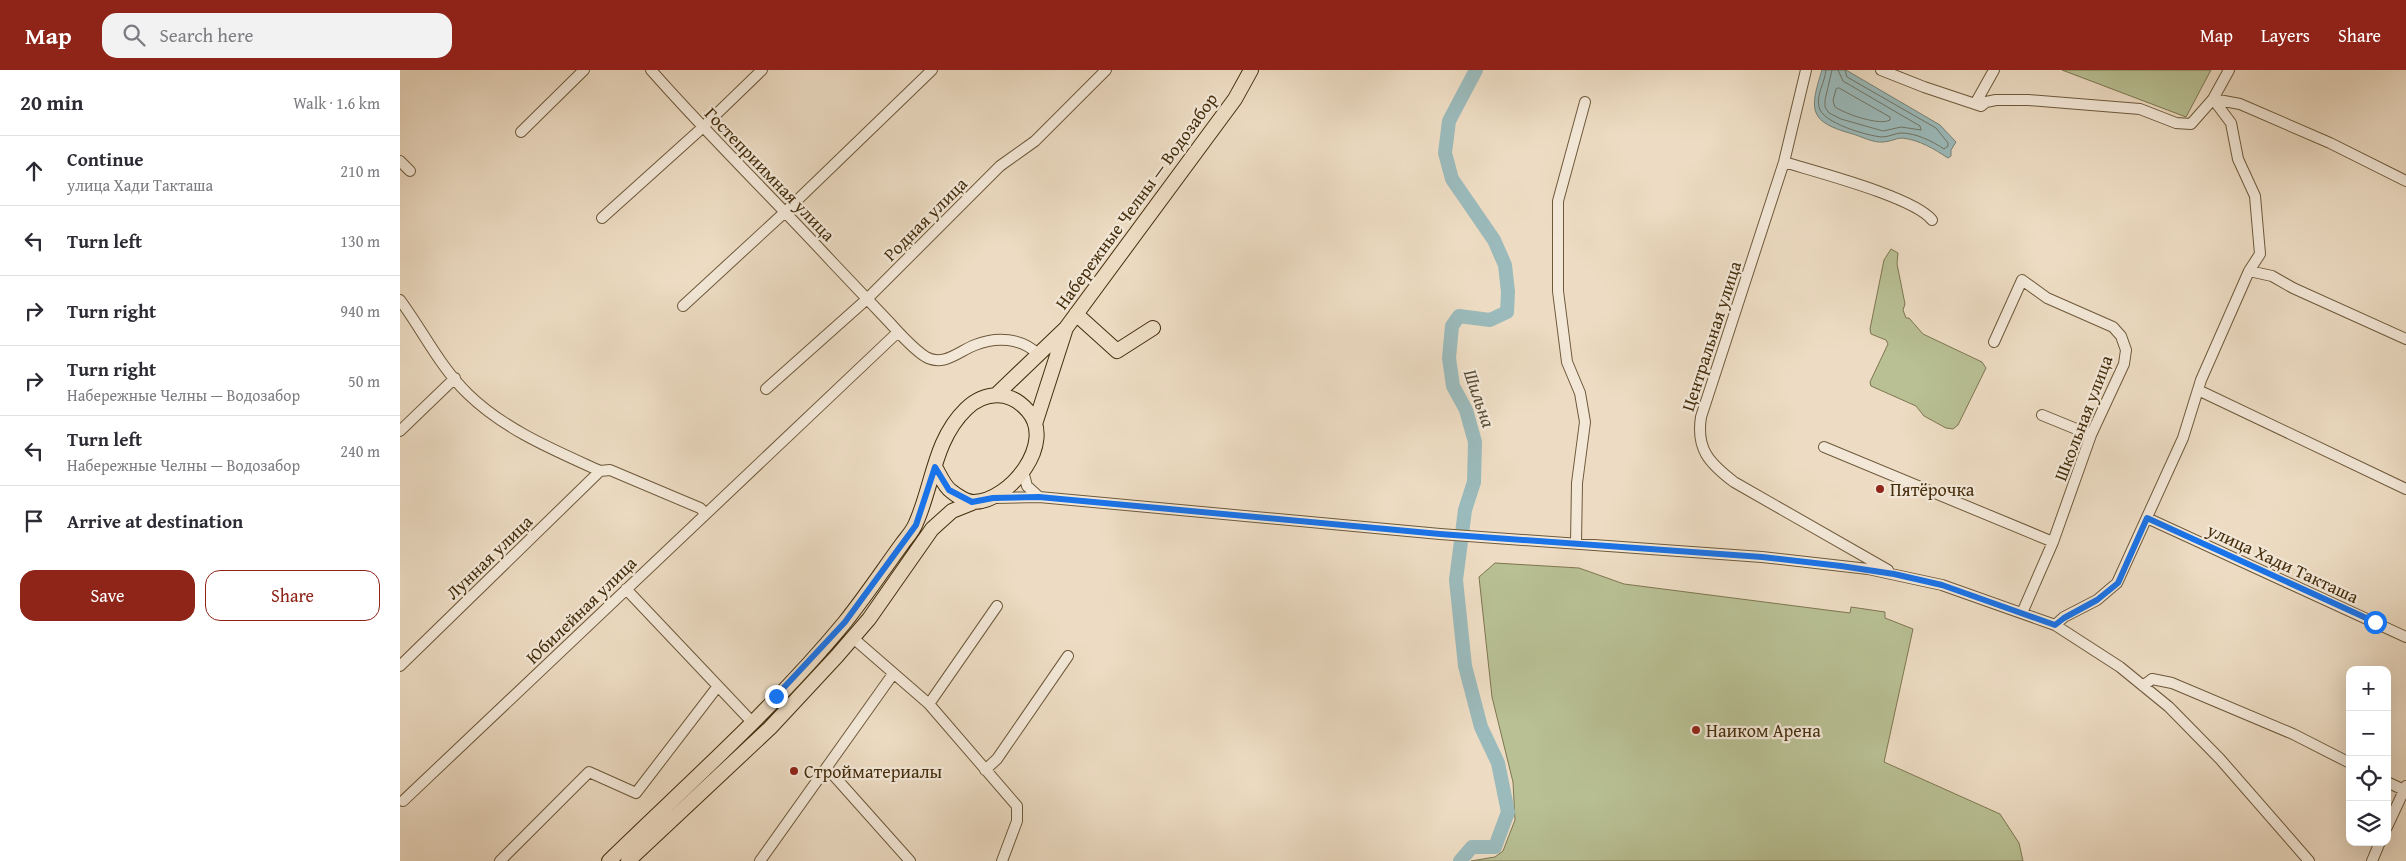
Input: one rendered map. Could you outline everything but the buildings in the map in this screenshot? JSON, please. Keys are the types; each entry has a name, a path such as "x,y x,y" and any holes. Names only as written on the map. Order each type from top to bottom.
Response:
{"main road":[{"name":"Набережные Челны — Водозабор","path":"609,861 752,722 845,622 916,525 939,450 966,410 980,399 997,394 1066,328 1235,99 1251,70"},
{"path":"1076,314 1117,351 1153,328"},
{"name":"Набережные Челны — Водозабор","path":"628,861 770,728 870,619 932,529 952,512 972,502 993,498 1009,489 1023,472 1034,451 1037,430 1034,424 1066,328"},
{"path":"997,394 1014,400 1029,412 1034,424"},
{"path":"935,467 949,490 972,502"}],"street":[{"path":"521,132 584,70"},
{"name":"Гостеприимная улица","path":"651,70 702,128 785,212 898,332 925,356 935,361 957,356 975,345 1002,339 1021,342 1038,354"},
{"path":"602,218 702,128 762,70"},
{"path":"683,306 785,212 932,70"},
{"name":"Родная улица","path":"766,389 867,299 1000,166 1035,141 1106,70"},
{"name":"Центральная улица","path":"1806,70 1784,162 1701,417 1700,441 1716,468 1734,482 1894,574"},
{"path":"1881,70 1981,106 1986,102 1996,100 2028,100 2130,108 2140,109 2176,123 2191,124 2213,100 2229,70"},
{"path":"1975,104 1994,70"},
{"path":"2213,100 2240,104 2330,144 2406,181"},
{"path":"2055,625 2097,600 2118,583 2183,438 2198,390 2249,271 2260,254 2255,196 2238,159 2231,123 2213,100"},
{"path":"1576,543 1577,483 1585,422 1580,393 1567,362 1558,292 1558,201 1585,102"},
{"path":"400,161 410,171"},
{"path":"1784,162 1876,191 1921,209 1932,220"},
{"path":"2249,271 2272,276 2293,288 2406,339"},
{"name":"Школьная улица","path":"1994,342 2022,280 2047,298 2113,327 2122,336 2126,350 2124,364 2091,435 2053,542 2022,613"},
{"path":"400,300 435,353 468,394 516,431 600,470 610,470 700,508 706,513"},
{"name":"Юбилейная улица","path":"402,801 898,332"},
{"path":"400,431 455,378"},
{"path":"2198,390 2406,489"},
{"path":"2042,415 2091,435"},
{"path":"1824,447 2053,542"},
{"name":"Лунная улица","path":"400,666 600,470"},
{"path":"1023,472 1027,486 1039,497"},
{"path":"993,498 1039,497 1440,534 1762,557 1894,574 1942,585 2055,625 2120,668 2169,707 2220,759 2309,861"},
{"name":"улица Хади Такташа","path":"2147,518 2406,637"},
{"path":"1841,566 1849,558 1847,547"},
{"path":"626,589 752,722"},
{"path":"929,704 997,606"},
{"path":"852,638 929,704 1017,806 1018,821 1002,861"},
{"path":"985,770 997,758 1068,656"},
{"path":"760,861 893,674"},
{"path":"2142,686 2152,678 2172,683 2293,734 2346,761"},
{"path":"500,861 589,772 636,793 718,686"},
{"path":"827,768 910,861"},
{"path":"2391,784 2405,789 2391,819"},
{"path":"2372,861 2378,846"}],"green space":[{"path":"2062,70 2211,70 2186,117"},
{"path":"1891,249 1898,253 1897,264 1905,304 1903,310 1906,318 1909,318 1923,334 1982,362 1986,368 1958,425 1953,429 1946,428 1924,416 1916,406 1871,386 1870,382 1888,344 1886,340 1871,334 1870,329 1884,260"},
{"name":"Наиком Арена","path":"1495,563 1579,568 1624,584 1850,613 1851,607 1885,612 1885,618 1913,629 1884,762 2000,814 2019,843 2023,861 1471,861 1495,857 1503,851 1515,820 1513,782 1492,697 1479,577"}],"water":[{"path":"1822,70 1846,70 1940,125 1956,142 1951,150 1951,156 1948,158 1926,145 1909,139 1900,138 1886,142 1876,142 1828,125 1820,119 1814,105"}],"waterway":[{"name":"Шильна","path":"1460,861 1472,847 1495,847 1508,812 1498,763 1481,727 1465,666 1456,580 1465,510 1474,482 1475,442 1466,410 1453,386 1449,358 1452,326 1459,316 1490,320 1507,312 1508,292 1505,265 1494,240 1452,179 1445,153 1449,121 1476,70"}],"place":[{"name":"Пятёрочка","path":"1880,489"},
{"name":"Наиком Арена","path":"1696,730"},
{"name":"Стройматериалы","path":"794,771"}],"route":[{"path":"776,696 845,622 916,525 935,467 949,490 972,502 993,498 1039,497 1440,534 1762,557 1868,569 1942,585 2055,625 2097,600 2118,583 2147,518 2375,622"}]}
